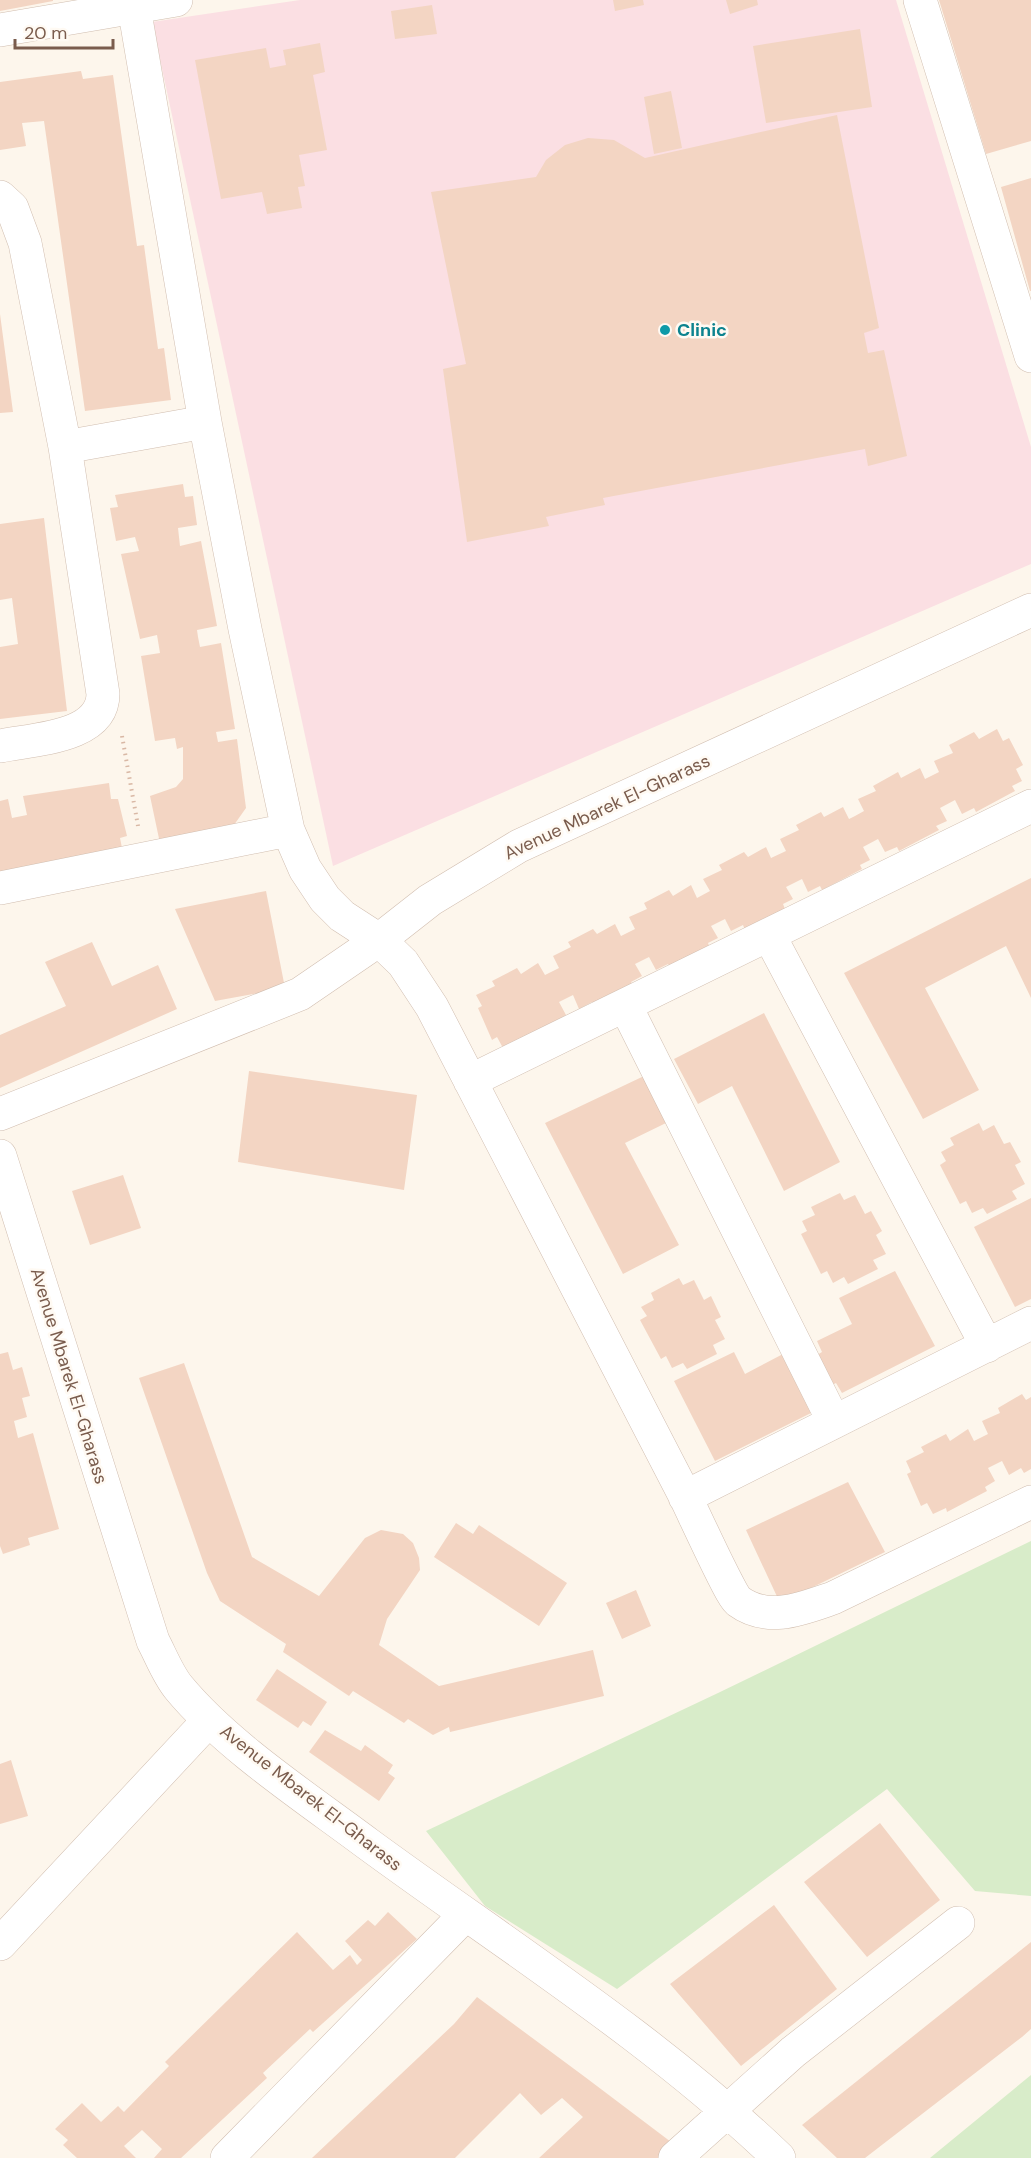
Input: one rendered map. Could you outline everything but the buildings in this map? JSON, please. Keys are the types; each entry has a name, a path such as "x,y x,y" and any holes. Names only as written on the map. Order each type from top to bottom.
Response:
{"street":[{"path":"0,30 176,0"},
{"path":"921,0 1031,356"},
{"path":"134,7 205,422 245,629 288,830 305,869 325,899 342,916 379,940 403,963 432,1007 685,1497 735,1600 756,1611 778,1614 832,1598 1031,1502"},
{"path":"0,197 14,213 24,243 64,447 103,694 99,712 88,723 74,730 0,746"},
{"path":"64,447 205,422"},
{"name":"Avenue Mbarek El-Gharass","path":"0,1114 300,994 379,940 430,900 519,846 1031,610"},
{"path":"470,1081 1031,806"},
{"path":"0,888 288,830"},
{"path":"769,934 987,1346"},
{"path":"625,1005 834,1422"},
{"name":"Avenue Mbarek El-Gharass","path":"0,1156 153,1641 178,1687 210,1720 274,1774 465,1915 611,2017 727,2109 779,2158"},
{"path":"685,1497 1031,1323"},
{"path":"0,1944 210,1720"},
{"path":"227,2158 465,1915"},
{"path":"675,2158 793,2052 958,1923"}],"path":[{"path":"99,712 120,724 144,859"}],"shaded area":[{"path":"300,0 896,0 1031,447 1031,564 333,866 152,22"}],"green space":[{"path":"1031,1541 1031,1896 975,1891 887,1789 617,1989 485,1906 426,1831 718,1693"},
{"path":"1031,2075 1031,2158 930,2158"}],"place":[{"name":"Clinic","path":"665,330"}]}
